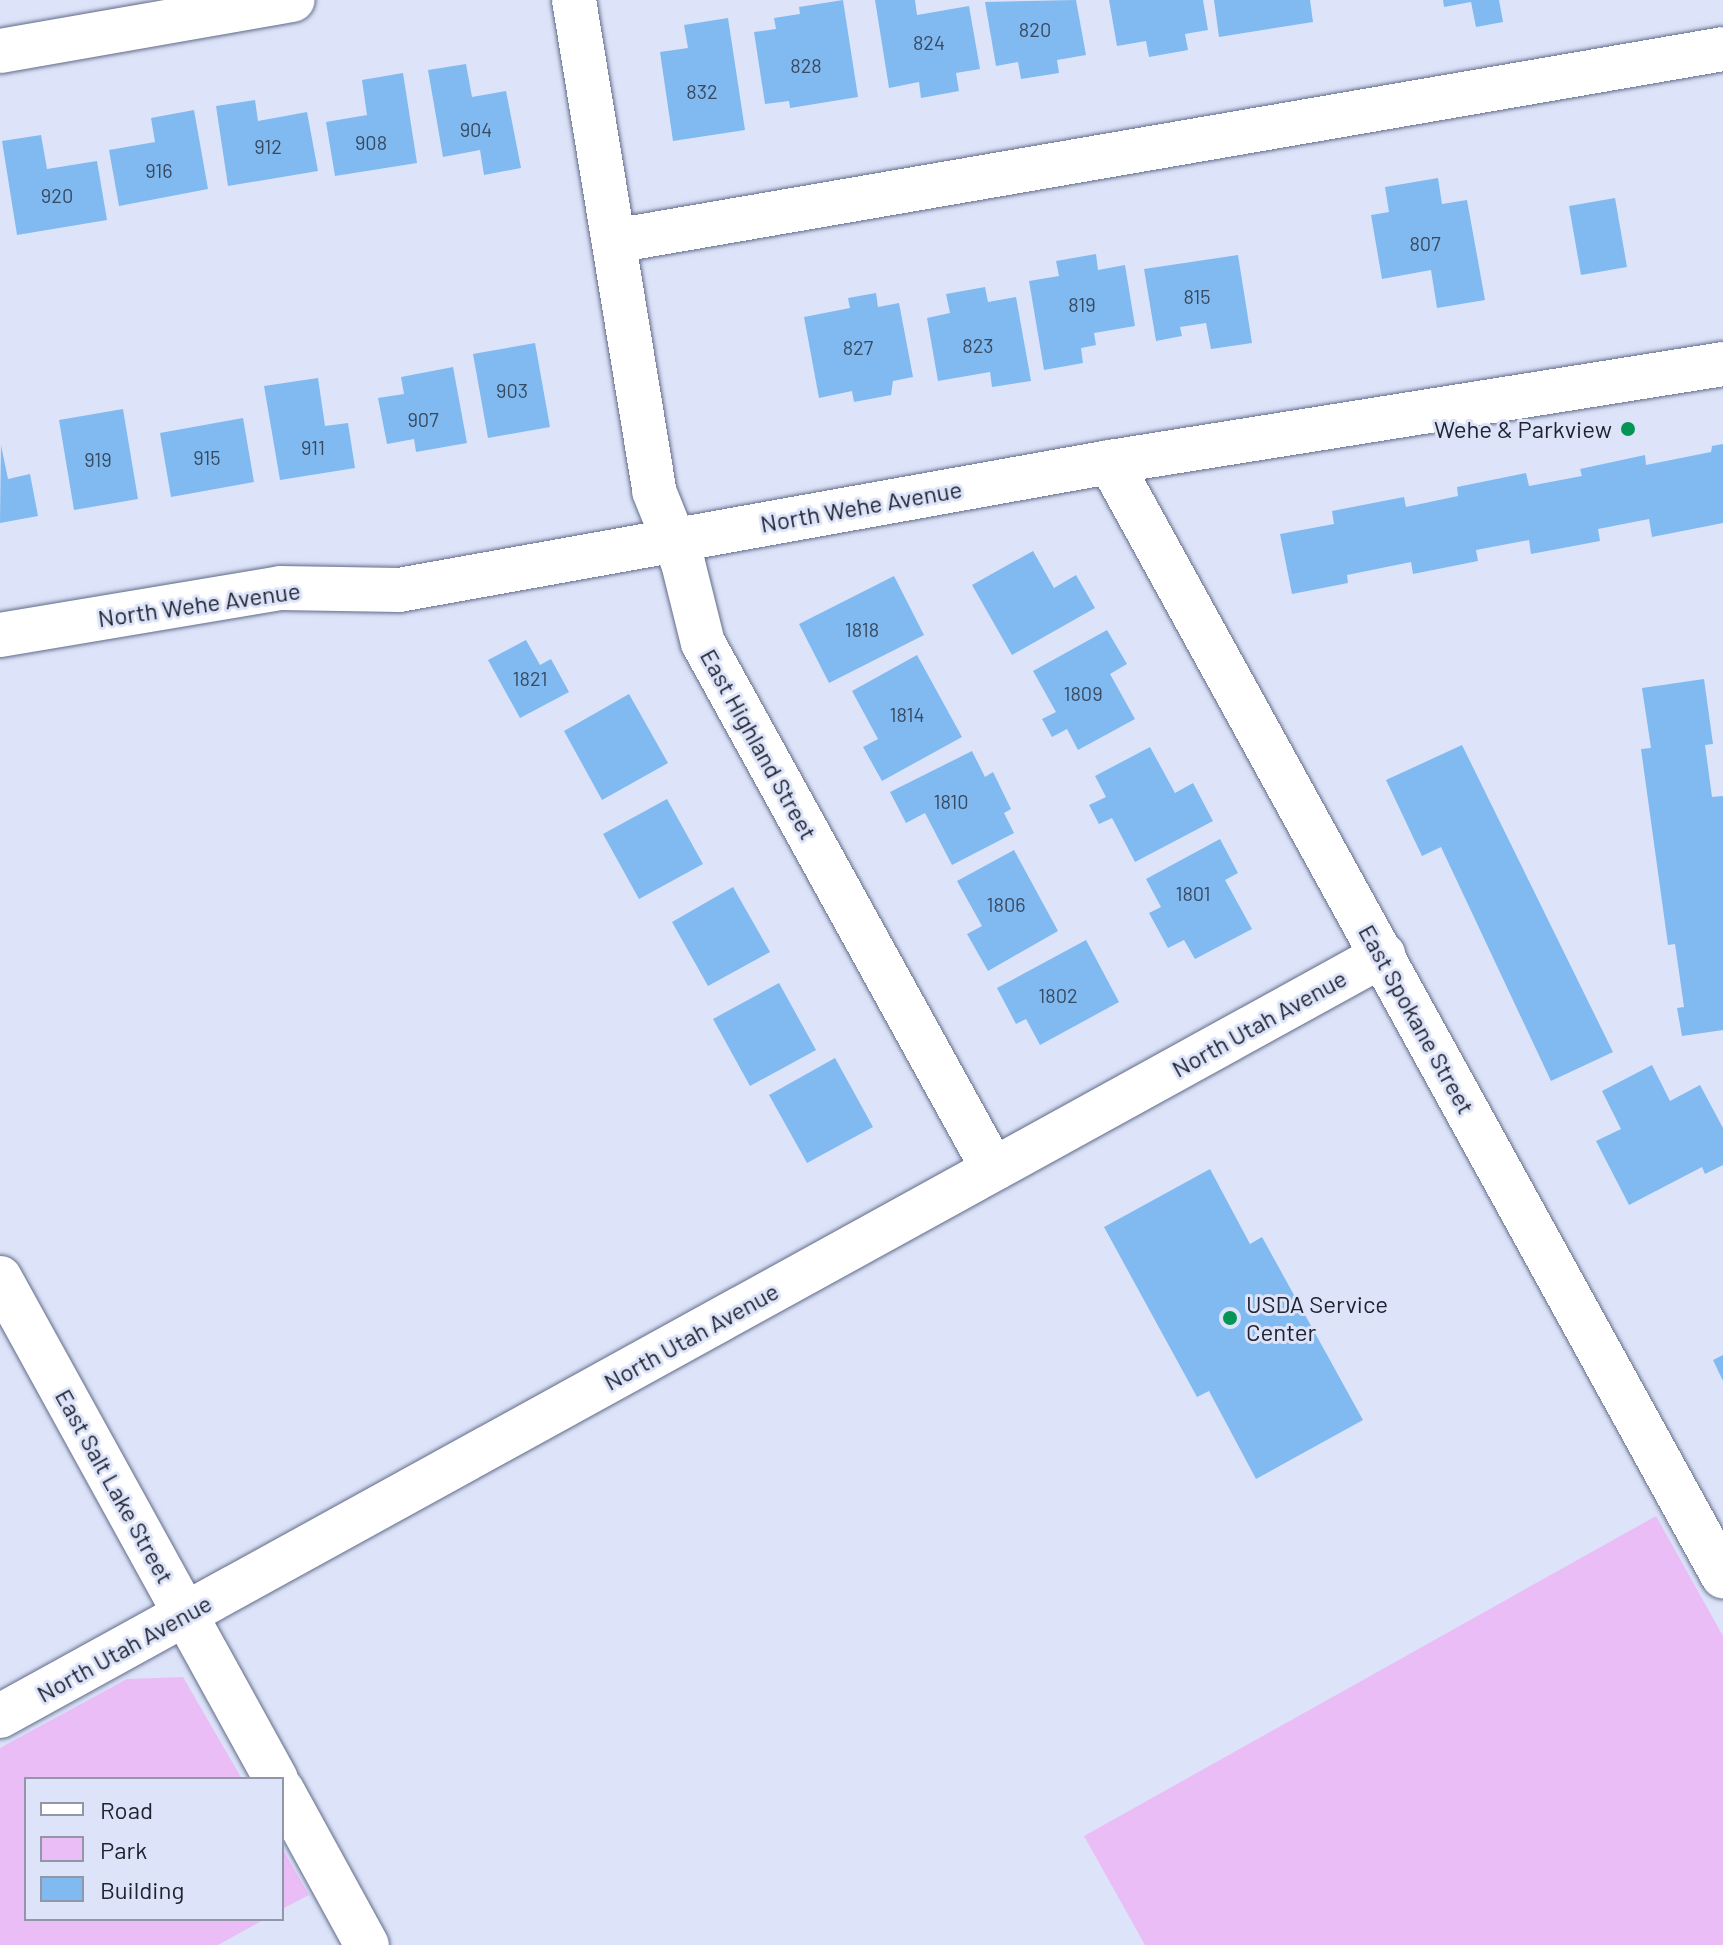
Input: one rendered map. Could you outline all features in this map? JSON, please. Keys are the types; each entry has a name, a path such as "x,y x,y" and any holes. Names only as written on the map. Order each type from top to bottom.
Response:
{"street":[{"path":"0,51 293,0"},
{"name":"East Highland Street","path":"574,0 654,491 715,670 993,1169"},
{"path":"614,241 1723,49"},
{"name":"North Wehe Avenue","path":"0,635 280,588 399,590 1110,462 1723,364"},
{"name":"East Spokane Street","path":"1110,462 1723,1576"},
{"name":"North Utah Avenue","path":"0,1716 1383,955"},
{"name":"East Salt Lake Street","path":"0,1278 275,1777"},
{"path":"284,1794 367,1945"}],"green space":[{"path":"1656,1516 1723,1636 1723,1945 1145,1945 1084,1836"},
{"path":"183,1677 241,1777 24,1777 24,1921 261,1921 218,1945 0,1945 0,1748 127,1679"},
{"path":"284,1851 309,1895 284,1908"}],"building":[{"path":"843,0 858,97 790,108 789,101 765,104 754,32 776,29 774,18 800,14 799,7"},
{"path":"875,0 915,0 917,15 969,6 980,69 956,73 959,91 921,98 919,82 889,88"},
{"path":"1076,0 1086,55 1057,60 1059,73 1021,79 1018,62 996,66 985,2"},
{"path":"1109,0 1203,0 1208,30 1185,34 1188,50 1149,57 1146,41 1117,46"},
{"path":"1214,0 1310,0 1313,22 1219,37"},
{"path":"1443,0 1499,0 1503,22 1476,27 1471,2 1444,7"},
{"path":"728,18 745,130 673,141 660,52 688,48 684,25"},
{"path":"466,64 472,97 506,91 521,168 484,175 480,150 443,157 428,70"},
{"path":"403,73 417,163 335,176 326,122 367,115 362,80"},
{"path":"255,100 258,121 307,112 318,171 228,186 216,106"},
{"path":"194,110 208,189 119,206 109,150 155,142 151,118"},
{"path":"41,135 47,169 97,161 107,220 17,235 2,141"},
{"path":"1438,178 1442,204 1467,200 1485,300 1437,308 1431,270 1382,279 1371,215 1389,212 1385,187"},
{"path":"1615,198 1627,267 1581,275 1569,206"},
{"path":"1096,254 1098,270 1125,265 1135,326 1094,333 1096,345 1081,348 1083,363 1044,370 1029,281 1059,276 1056,261"},
{"path":"1238,255 1252,343 1211,349 1206,323 1180,327 1182,336 1156,341 1144,269"},
{"path":"985,287 988,302 1016,297 1031,381 992,387 990,372 938,381 927,318 950,313 946,294"},
{"path":"876,293 878,307 899,303 913,377 893,381 891,395 854,402 852,391 819,398 804,317 850,308 848,298"},
{"path":"535,343 550,427 488,438 473,354"},
{"path":"453,367 467,443 416,452 414,439 387,444 378,398 404,394 401,377"},
{"path":"318,378 325,426 348,423 355,468 280,480 264,386"},
{"path":"123,409 138,499 74,510 59,420"},
{"path":"243,418 254,482 171,497 160,433"},
{"path":"1723,444 1723,523 1652,537 1649,519 1598,529 1600,541 1531,554 1529,540 1476,550 1478,561 1413,574 1411,562 1347,575 1348,583 1292,594 1280,534 1334,524 1332,511 1404,497 1406,507 1458,496 1457,487 1526,473 1529,486 1582,476 1580,469 1645,455 1646,465 1711,452 1712,446"},
{"path":"1,445 8,479 30,474 38,516 0,523"},
{"path":"1033,551 1054,588 1076,575 1095,608 1012,655 972,585"},
{"path":"894,576 924,635 829,683 799,624"},
{"path":"1107,630 1127,664 1110,674 1135,719 1078,750 1067,729 1052,737 1042,719 1056,712 1033,671"},
{"path":"526,640 540,665 551,659 569,692 520,718 488,660"},
{"path":"917,655 962,737 882,781 863,747 878,739 852,691"},
{"path":"1704,679 1713,744 1705,745 1712,797 1723,796 1723,1030 1682,1036 1677,1008 1684,1007 1675,944 1668,945 1641,749 1651,748 1642,688"},
{"path":"629,694 668,763 602,800 564,731"},
{"path":"1462,745 1613,1052 1551,1081 1441,847 1422,856 1386,780"},
{"path":"1150,747 1175,793 1193,783 1213,821 1135,862 1112,818 1099,824 1089,805 1106,797 1095,776"},
{"path":"972,751 985,777 993,772 1011,809 1004,813 1014,833 952,865 925,813 906,823 890,792"},
{"path":"667,799 703,864 639,899 603,834"},
{"path":"1220,839 1238,873 1225,880 1252,929 1195,959 1184,940 1168,948 1149,913 1161,907 1146,879"},
{"path":"1014,850 1058,931 988,971 967,934 982,926 957,881"},
{"path":"733,887 770,952 708,986 672,922"},
{"path":"1086,940 1119,1002 1040,1045 1026,1019 1016,1024 997,988"},
{"path":"779,983 816,1050 750,1086 713,1019"},
{"path":"835,1058 873,1127 807,1163 769,1095"},
{"path":"1652,1065 1670,1101 1700,1085 1723,1128 1723,1165 1705,1174 1702,1167 1629,1205 1596,1141 1621,1129 1602,1091"},
{"name":"USDA Service Center","path":"1210,1169 1250,1244 1262,1237 1363,1420 1256,1479 1209,1391 1197,1397 1104,1227"},
{"path":"1723,1355 1723,1381 1713,1360"}],"place":[{"name":"Wehe & Parkview","path":"1628,429"},
{"name":"USDA Service Center","path":"1230,1318"}]}
